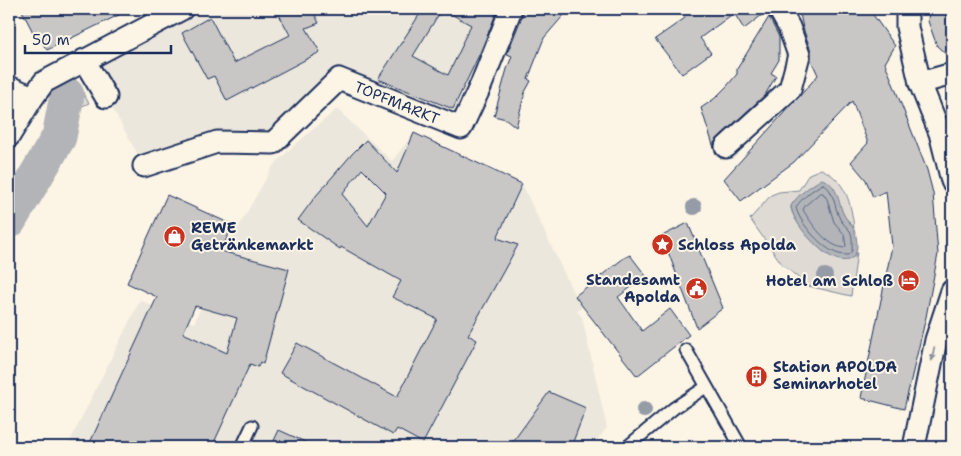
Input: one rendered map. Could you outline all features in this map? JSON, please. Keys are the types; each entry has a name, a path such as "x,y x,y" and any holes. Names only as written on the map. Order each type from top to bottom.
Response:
{"street":[{"path":"9,136 44,82 182,9"},
{"name":"TOPFMARKT","path":"144,166 218,142 273,143 339,79 460,128 511,9"},
{"path":"726,147 790,89 799,55 789,27 779,9"},
{"path":"906,10 906,27 920,83 940,132 952,181"},
{"path":"84,60 106,97"},
{"path":"920,83 952,74"},
{"path":"9,87 33,97"},
{"path":"914,447 936,340 952,291"}],"lane":[{"path":"686,350 741,447"},
{"path":"626,447 674,408 706,387"},
{"path":"242,447 252,426"}],"shaded area":[{"path":"182,9 511,9 461,128 339,79 273,143 217,142 144,166 84,60"},
{"path":"73,78 89,103 78,108 64,134 62,133 69,94 59,87"},
{"path":"61,94 64,96 57,137 9,216 9,193 51,121 54,106"},
{"path":"337,109 392,161 414,133 522,184 575,296 583,307 577,311 582,317 607,428 591,447 67,447 140,300 194,323 234,235 273,166"},
{"path":"821,169 836,179 846,193 854,228 844,216 840,207 794,201 791,208 801,228 826,254 834,257 855,257 857,252 851,296 808,286 782,264 750,219 771,195 779,192 799,190 809,174"}],"water":[{"path":"822,179 834,188 843,213 855,232 857,249 855,255 846,261 832,257 814,243 804,232 792,212 791,206 797,198"}],"building":[{"path":"21,9 131,9 47,50 38,37 36,38"},
{"path":"276,9 312,9 319,23 306,28 320,52 227,101 214,76 207,79 182,33 210,17 234,63 290,35"},
{"path":"423,9 442,9 498,9 480,53 453,109 378,79","holes":["442,9 471,25 448,75 413,56"]},
{"path":"523,9 569,9 544,38 528,79 531,81 525,92 516,127 506,119 494,116 512,56 507,54 523,14"},
{"path":"678,9 767,9 767,11 744,29 734,13 700,38 711,53 682,74 655,39 685,18"},
{"path":"799,9 851,9 855,15 865,9 869,9 895,46 885,63 927,170 933,193 938,254 926,317 904,409 861,398 892,246 886,191 873,197 866,180 851,162 868,143 852,101 794,162 741,201 724,179 818,75 811,60 811,51"},
{"path":"929,9 952,9 952,60 937,46 928,21"},
{"path":"769,17 779,37 779,60 771,73 776,76 765,95 718,138 714,143 714,148 701,108 714,99 737,74 737,69"},
{"path":"414,133 522,184 497,238 518,245 468,335 477,340 423,443 397,429 393,435 280,373 297,343 397,397 437,319 392,297 401,281 341,247 340,249 298,220 315,197 366,140 397,173","holes":["362,169 386,193 368,226 342,194"]},
{"path":"167,195 233,225 221,251 289,269 263,364 260,362 258,367 250,364 212,447 88,447 157,297 127,283","holes":["195,306 237,318 227,353 183,333"]},
{"path":"688,223 723,308 697,328 662,236"},
{"path":"630,255 646,276 618,297 642,331 670,309 689,335 637,376 575,296"},
{"path":"549,392 586,408 571,447 509,447"},
{"path":"279,430 316,447 271,447"}],"waterway":[{"path":"9,221 59,137 67,95"}],"place":[{"name":"REWE Getränkemarkt","path":"175,237"},
{"name":"Schloss Apolda","path":"662,245"},
{"name":"Hotel am Schloß","path":"909,281"},
{"name":"Standesamt Apolda","path":"696,289"},
{"name":"Station APOLDA Seminarhotel","path":"757,376"}]}
